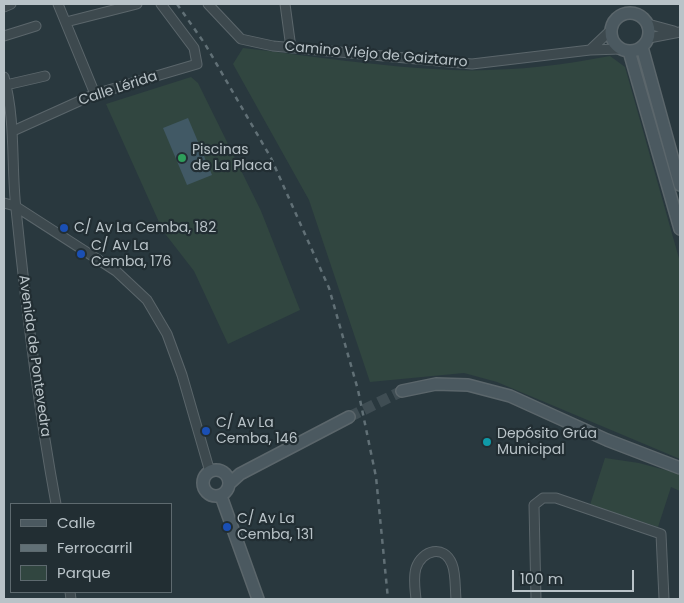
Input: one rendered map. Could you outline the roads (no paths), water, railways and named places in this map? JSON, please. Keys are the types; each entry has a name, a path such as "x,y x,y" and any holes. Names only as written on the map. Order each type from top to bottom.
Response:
{"street":[{"path":"4,7 11,4"},
{"path":"58,4 95,94"},
{"path":"66,22 137,4"},
{"name":"Calle Lérida","path":"14,131 95,94 197,64 194,48 161,4"},
{"name":"Camino Viejo de Gaiztarro","path":"208,4 241,39 291,48 472,64 590,50 625,50"},
{"path":"284,4 291,48"},
{"path":"590,50 611,30 614,21 630,9 643,17 648,24 678,32"},
{"path":"648,24 645,42 680,185"},
{"path":"4,36 36,26"},
{"path":"611,30 613,41 625,50 680,229"},
{"path":"625,50 678,32"},
{"path":"5,81 45,76"},
{"name":"Avenida de Pontevedra","path":"5,81 14,131 16,206 29,335 56,503"},
{"path":"4,203 16,206 116,271 146,300 167,334 182,375 210,472"},
{"path":"402,391 436,384 468,385 510,396 607,440 680,468"},
{"path":"229,484 240,474 348,417"},
{"path":"210,472 240,474"},
{"path":"210,472 204,479 206,491 210,495 221,496 228,490 229,484 223,473"},
{"path":"221,496 258,599"},
{"path":"536,599 534,505 543,498 556,498 661,534 664,599"},
{"path":"416,599 414,578 416,569 420,559 431,552 445,554 453,565 456,599"}],"water":[{"path":"188,118 212,175 187,185 163,128"}],"tunnel":[{"path":"349,417 402,391"}],"railway":[{"path":"177,4 205,44 271,158 329,288 358,390 376,477 388,599"}],"place":[{"name":"Piscinas de La Placa","path":"182,158"},
{"name":"C/ Av La Cemba, 182","path":"64,228"},
{"name":"C/ Av La Cemba, 176","path":"81,254"},
{"name":"C/ Av La Cemba, 146","path":"206,431"},
{"name":"Depósito Grúa Municipal","path":"487,442"},
{"name":"C/ Av La Cemba, 131","path":"227,527"}]}
